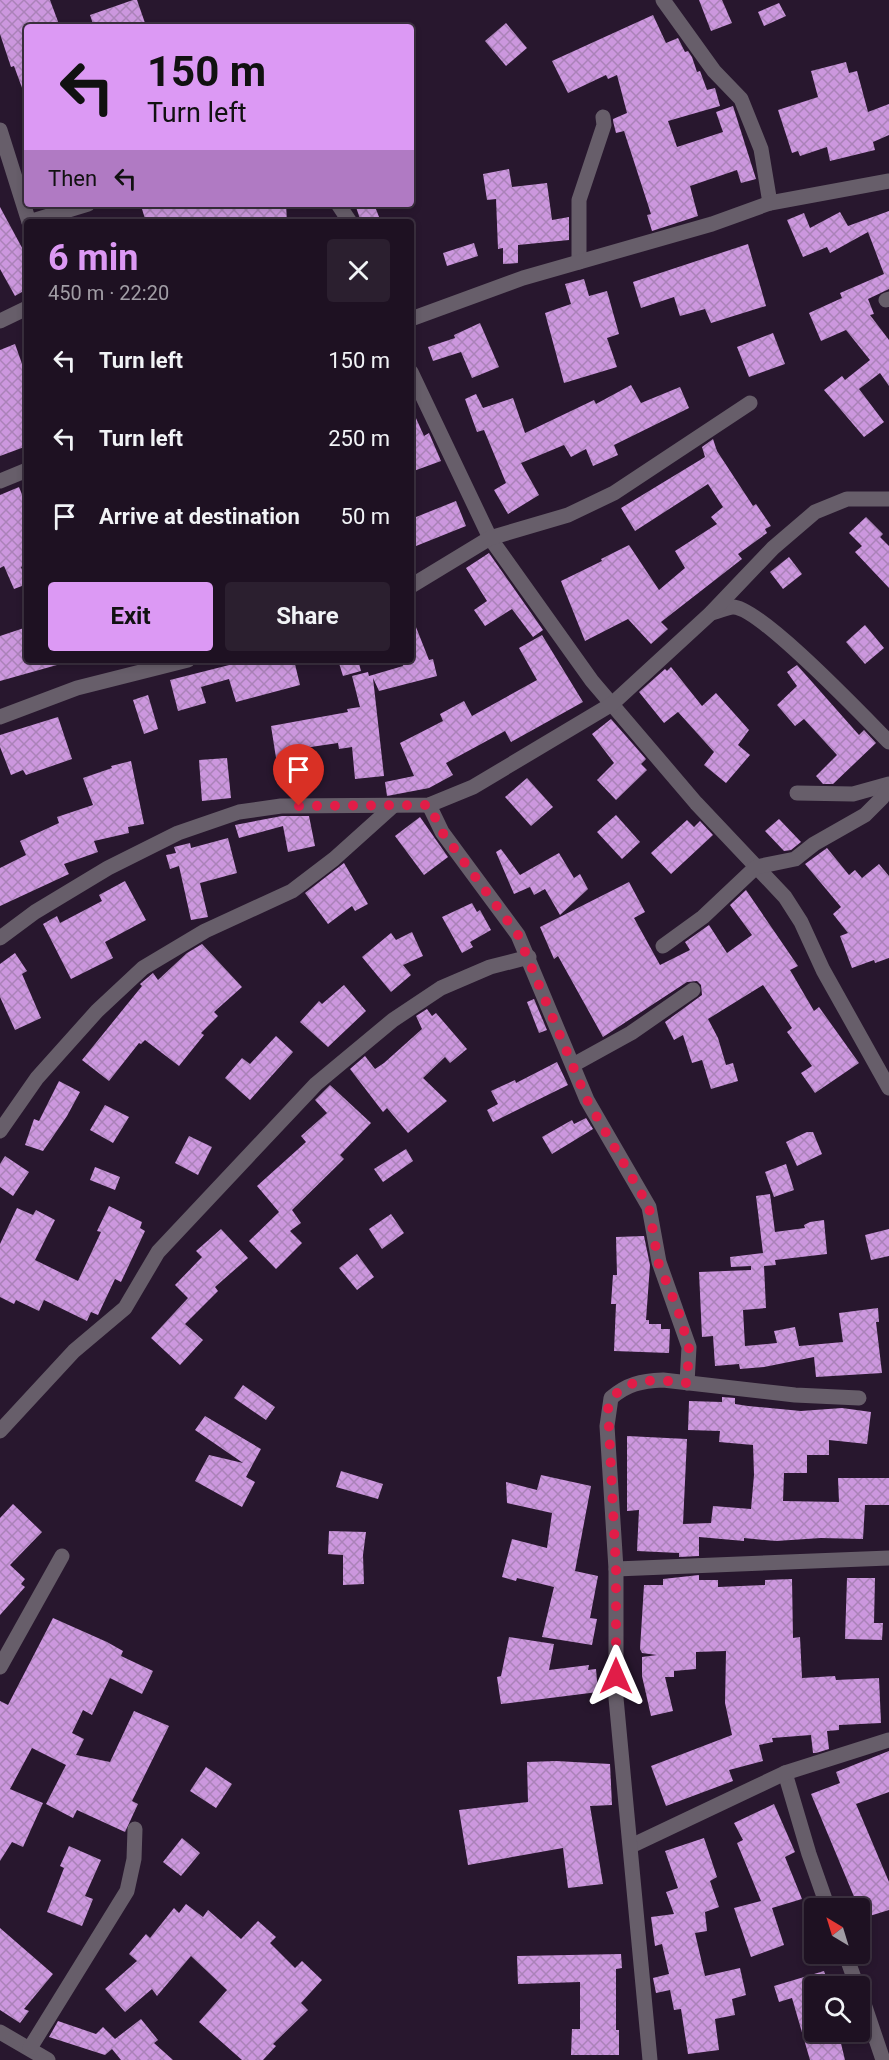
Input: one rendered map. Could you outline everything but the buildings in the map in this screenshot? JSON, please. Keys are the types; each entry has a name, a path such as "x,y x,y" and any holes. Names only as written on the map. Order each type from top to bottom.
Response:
{"street":[{"path":"663,0 714,71 741,99 760,149 770,203"},
{"path":"579,262 579,200 604,125 603,117"},
{"path":"0,130 24,206"},
{"path":"414,318 523,278 712,224 770,203 889,181"},
{"path":"39,219 78,207"},
{"path":"0,321 24,309"},
{"path":"414,378 489,538 592,681 696,803 784,897 801,922 823,970 889,1088"},
{"path":"414,584 489,538 568,515 614,493 750,403"},
{"path":"0,481 24,471"},
{"path":"0,938 35,912 108,868 178,833 238,812 281,806 429,805 473,787 612,704 711,614 772,548 815,512 847,499 889,499"},
{"path":"711,614 734,607 750,613 793,648 889,742"},
{"path":"0,717 77,688 176,663"},
{"path":"663,946 703,917 756,867 795,859 814,844 865,815 882,798 889,786"},
{"path":"797,793 853,794 889,786"},
{"path":"429,805 442,832 518,935 587,1100 649,1207 658,1262 678,1310 689,1347 687,1383"},
{"path":"0,1131 37,1078 97,1011 143,968 205,931 292,891 334,859 393,806"},
{"path":"0,1431 74,1351 125,1308 158,1252 316,1084 393,1020 441,988 490,967 529,957"},
{"path":"573,1065 631,1033 693,990"},
{"path":"650,2060 616,1698 616,1569 607,1426 611,1398 623,1387 642,1381 687,1383 795,1395 859,1398"},
{"path":"0,1667 62,1556"},
{"path":"616,1569 889,1558"},
{"path":"631,1845 785,1773 889,1740"},
{"path":"785,1773 824,1898"},
{"path":"30,2048 127,1891 134,1859 135,1829"},
{"path":"870,2022 883,2060"},
{"path":"0,2032 48,2060"}],"route":[{"path":"299,806 429,805 442,832 518,935 587,1100 612,1147 649,1207 657,1241 658,1262 678,1310 689,1347 689,1371 687,1383 663,1380 642,1381 623,1387 611,1398 608,1409 607,1426 616,1569 616,1676"}]}
